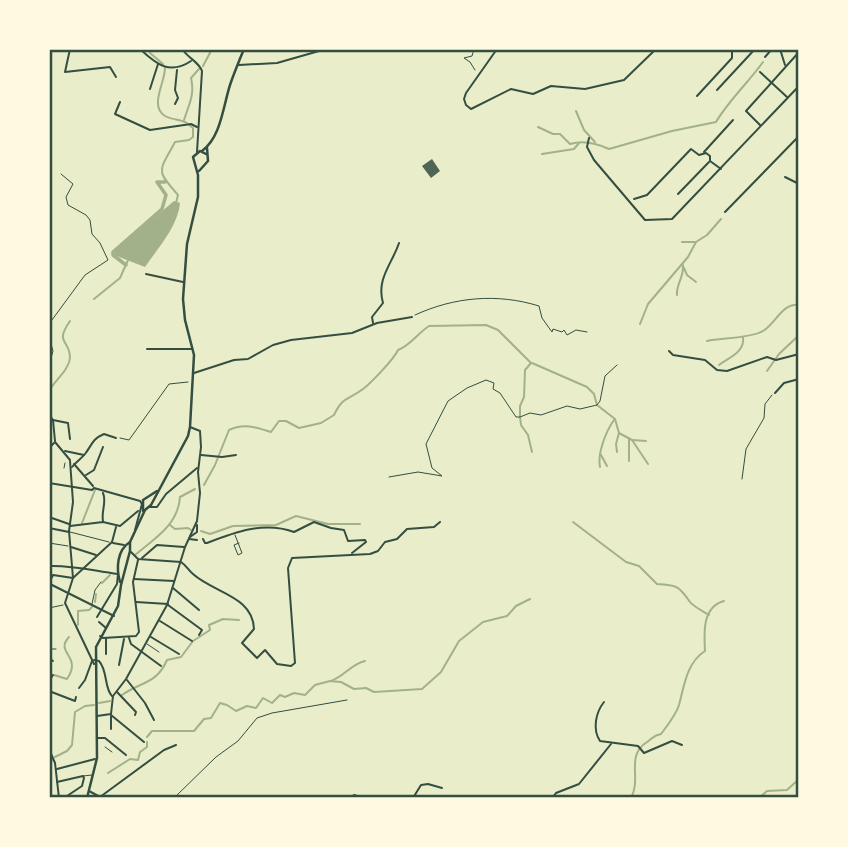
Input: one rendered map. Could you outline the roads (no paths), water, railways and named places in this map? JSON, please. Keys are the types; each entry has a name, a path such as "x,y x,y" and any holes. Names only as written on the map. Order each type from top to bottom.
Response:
{"main road":[{"path":"86,798 97,758 94,661 96,647 118,606 130,542 191,427 193,349 183,308 187,244 197,208 198,175 193,159 207,146 219,125 244,49"},
{"path":"198,175 208,161 207,146"},
{"path":"200,152 206,154"},
{"path":"197,166 204,166"},
{"path":"143,515 146,498 160,486"},
{"path":"146,498 151,503"},
{"path":"143,505 148,507"},
{"path":"121,586 119,562 124,545 130,542"},
{"path":"124,545 130,550"},
{"path":"118,575 124,575"}],"street":[{"path":"70,49 65,72 110,67 116,77"},
{"path":"140,49 158,63 177,69 191,61"},
{"path":"182,49 191,61 199,64 202,71 198,127 200,152"},
{"path":"237,65 277,63 326,49"},
{"path":"497,49 466,93 464,99 471,109 511,89 533,94 551,86 585,89 624,80 656,49"},
{"path":"697,96 732,58 732,49"},
{"path":"717,90 755,49"},
{"path":"765,57 772,49"},
{"path":"780,49 785,66"},
{"path":"761,126 746,111 799,52"},
{"path":"150,89 158,63"},
{"path":"175,104 178,98 175,90 177,69"},
{"path":"760,72 787,98"},
{"path":"589,138 587,147 594,160 648,222 672,219 799,86"},
{"path":"120,102 115,114 150,130 191,124 198,127"},
{"path":"634,199 647,195 691,149 699,155 704,153 733,120"},
{"path":"725,212 799,136"},
{"path":"704,153 721,169"},
{"path":"678,194 710,161"},
{"path":"785,177 799,184"},
{"path":"373,324 372,317 383,303 381,284 399,243"},
{"path":"146,274 184,282"},
{"path":"194,373 234,360 248,359 274,345 291,340 352,333 373,324 412,317"},
{"path":"147,349 193,349"},
{"path":"669,351 673,355 705,360 717,370 727,371 767,357 776,360 799,354"},
{"path":"775,393 784,383 799,379"},
{"path":"49,414 54,420 55,442 68,457 72,468 70,546 73,578 66,604 94,661"},
{"path":"54,420 68,423 70,439"},
{"path":"111,729 113,696 160,621 168,604 185,547 189,538 197,532 200,431 191,427"},
{"path":"72,468 96,438 104,434 116,438"},
{"path":"49,442 55,442"},
{"path":"49,448 55,442"},
{"path":"85,475 94,470 103,447"},
{"path":"62,451 85,454"},
{"path":"200,455 236,455"},
{"path":"49,517 70,525 103,522 116,526 122,525 143,505 137,500 94,488 70,461"},
{"path":"148,507 157,507 166,494 198,466"},
{"path":"49,483 92,490 94,488"},
{"path":"101,491 105,497 101,512 103,522"},
{"path":"137,500 146,498"},
{"path":"134,534 139,510"},
{"path":"203,538 207,543 258,527 284,528 294,532 314,522 344,530 348,541 365,540 361,549 351,554"},
{"path":"130,550 137,558 181,562 193,574 245,605 253,619 254,629 242,643 257,658 265,650 281,666 291,666 295,663 288,568 292,558 378,551 385,542 397,539 407,529 434,527 440,522"},
{"path":"73,578 112,542 116,526"},
{"path":"49,529 124,545"},
{"path":"234,533 239,543"},
{"path":"189,538 197,540"},
{"path":"49,542 97,555"},
{"path":"128,561 148,555 157,545 185,547"},
{"path":"100,636 129,638 139,632 134,579 137,558"},
{"path":"49,566 71,565 118,575 117,584 97,617"},
{"path":"73,578 53,575 49,583 114,616"},
{"path":"134,579 175,581"},
{"path":"92,604 95,590 101,582"},
{"path":"173,588 199,610"},
{"path":"135,602 168,604 202,630 199,635"},
{"path":"49,608 59,608 66,604"},
{"path":"160,621 192,641"},
{"path":"99,622 106,628"},
{"path":"81,638 85,633"},
{"path":"151,637 179,654"},
{"path":"106,638 106,654"},
{"path":"118,665 124,638"},
{"path":"129,638 131,644 161,666"},
{"path":"147,644 159,652"},
{"path":"49,649 56,649"},
{"path":"49,658 53,661"},
{"path":"79,688 94,661"},
{"path":"94,661 99,661 104,668 108,691 110,696 113,696"},
{"path":"49,681 52,675"},
{"path":"126,679 145,703 154,720"},
{"path":"49,691 75,701 76,697"},
{"path":"116,691 136,712 135,715"},
{"path":"604,702 597,713 597,736 600,741 640,747 644,753 672,741 682,745"},
{"path":"96,716 111,714 144,742"},
{"path":"98,741 105,738 126,755"},
{"path":"552,798 556,793 570,789 584,780 611,743"},
{"path":"89,791 101,797 164,750 176,745"},
{"path":"105,747 112,752"},
{"path":"49,749 56,769 59,798"},
{"path":"56,769 97,758"},
{"path":"49,775 56,774"},
{"path":"64,798 82,786 83,776"},
{"path":"57,782 94,776"},
{"path":"413,798 421,785 442,788"},
{"path":"349,798 354,795 363,798"}],"waterway":[{"path":"149,49 163,64"},
{"path":"203,66 212,49"},
{"path":"538,127 553,134 560,134 570,144 590,143 609,149 716,122 763,62"},
{"path":"165,68 158,100 160,112 187,123"},
{"path":"184,120 192,95 191,78 199,69"},
{"path":"576,111 584,130 595,142"},
{"path":"176,203 178,195 162,170 175,142 193,137 193,128 189,125"},
{"path":"542,154 574,149 579,143"},
{"path":"126,265 113,255 113,252 162,209 166,195 157,182 165,182"},
{"path":"640,324 648,304 688,257 696,242 707,235 721,219"},
{"path":"682,242 695,242"},
{"path":"94,299 120,278 128,260"},
{"path":"677,295 683,265"},
{"path":"684,268 687,275 696,282"},
{"path":"707,341 758,333 768,328 788,307 799,305"},
{"path":"767,371 779,354 797,337 799,312"},
{"path":"49,391 69,362 63,334 70,321"},
{"path":"204,485 229,430 244,426 271,432 279,421 286,421 299,428 321,423 334,415 343,402 367,386 398,350 429,326 486,325 498,330 531,363 525,370 520,417 532,452"},
{"path":"719,365 742,347 743,337"},
{"path":"532,363 587,387 594,394 597,405 615,419 619,433 632,440 648,464"},
{"path":"600,467 603,443 614,420"},
{"path":"617,452 619,433"},
{"path":"629,438 629,461"},
{"path":"633,440 646,441"},
{"path":"601,455 607,466"},
{"path":"135,555 158,537 170,523 180,497 195,489"},
{"path":"82,523 95,490"},
{"path":"201,531 210,534 233,526 276,525 296,516 328,524 360,524"},
{"path":"573,522 626,562 639,566 657,584 677,587 692,604 709,615"},
{"path":"170,525 175,529 191,530"},
{"path":"102,583 110,575"},
{"path":"95,602 96,594"},
{"path":"147,737 152,731 194,731 204,719 211,718 220,703 236,711 247,706 256,708 263,698 272,703 280,695 305,695 315,685 330,681 374,692 422,689 441,672 459,641 483,622 507,616 516,606 530,599"},
{"path":"631,798 637,754 647,742 661,734 676,713 690,668 705,651 708,615 717,604 724,601"},
{"path":"78,625 78,611 92,607"},
{"path":"122,695 153,678 167,660 181,657 193,641 210,630 209,625 223,619 239,620"},
{"path":"54,675 67,679 71,671 71,660 65,647 69,637"},
{"path":"331,681 365,661"},
{"path":"99,703 110,701"},
{"path":"55,757 72,745 75,712 85,706 94,705"},
{"path":"108,773 130,759 138,760 140,752 147,747 147,742"},
{"path":"49,763 52,760"},
{"path":"759,798 767,791 787,790 799,779"},
{"path":"721,798 727,798"}]}
